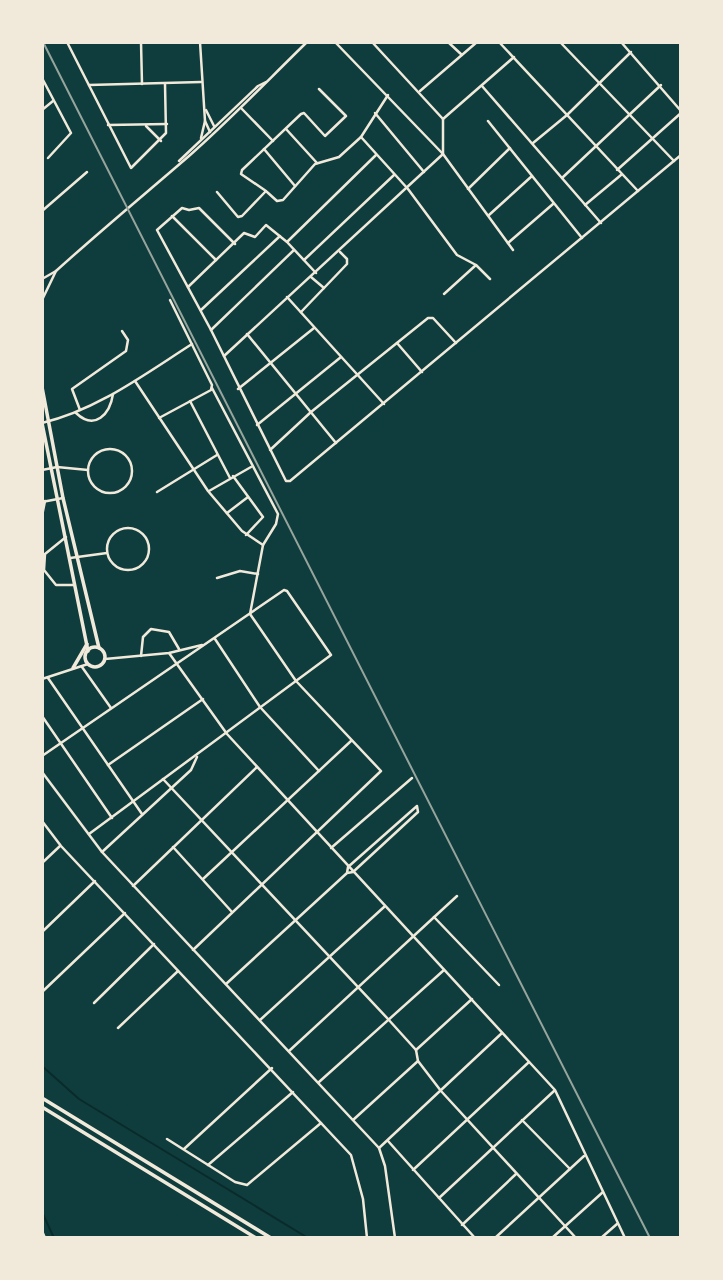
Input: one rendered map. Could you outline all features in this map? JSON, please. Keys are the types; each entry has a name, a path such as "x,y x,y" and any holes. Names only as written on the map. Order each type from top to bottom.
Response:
{"main road":[{"path":"42,387 54,468"},
{"path":"42,423 99,648 105,659 100,666 88,664 86,659 88,643 61,499"},
{"path":"73,668 88,643"},
{"path":"88,651 99,648"},
{"path":"42,1098 271,1238"},
{"path":"42,1107 256,1238"}],"street":[{"path":"67,42 131,168 161,141 167,124 165,84"},
{"path":"141,42 142,84"},
{"path":"200,42 205,121 201,138"},
{"path":"215,128 307,42"},
{"path":"335,42 443,154 513,250"},
{"path":"224,356 340,252 443,154 443,118 372,42"},
{"path":"449,42 462,55"},
{"path":"420,91 477,42"},
{"path":"499,42 568,115 595,148 639,192"},
{"path":"560,42 674,160"},
{"path":"617,170 653,141 681,112 661,85 621,42"},
{"path":"533,143 568,115 631,52"},
{"path":"443,118 514,57"},
{"path":"42,78 70,130 71,137 48,158"},
{"path":"88,85 201,82"},
{"path":"561,179 661,85"},
{"path":"482,86 601,223"},
{"path":"319,89 346,112 346,116 325,136 304,113 241,171 277,201 283,200 317,163 339,157 361,137 388,95"},
{"path":"42,110 54,101"},
{"path":"42,279 56,271 239,106"},
{"path":"239,106 273,141"},
{"path":"204,108 215,128"},
{"path":"374,113 425,173"},
{"path":"210,116 221,120"},
{"path":"205,121 211,133"},
{"path":"488,121 582,238"},
{"path":"145,124 161,141"},
{"path":"108,125 167,124"},
{"path":"286,128 317,163"},
{"path":"42,131 42,137"},
{"path":"178,162 201,138 211,133"},
{"path":"361,137 408,189 457,255 476,265 490,279"},
{"path":"468,189 510,148"},
{"path":"264,149 295,186"},
{"path":"287,242 376,155"},
{"path":"235,244 199,208 189,210 183,207 157,231 201,310 286,481 290,481 681,155"},
{"path":"42,211 87,172"},
{"path":"585,205 621,174"},
{"path":"304,260 394,175"},
{"path":"489,215 531,176"},
{"path":"217,192 240,217 266,191"},
{"path":"508,243 554,203"},
{"path":"172,216 216,260"},
{"path":"188,287 244,233 255,237 266,225 316,272"},
{"path":"201,310 280,236"},
{"path":"211,330 295,250"},
{"path":"301,312 346,264 347,259 340,252"},
{"path":"444,294 476,265"},
{"path":"42,300 56,271"},
{"path":"311,277 324,288"},
{"path":"288,298 384,404"},
{"path":"170,300 251,467 278,514 276,524 263,545 250,614 296,681 381,771 193,950"},
{"path":"270,450 311,412 429,317 456,343"},
{"path":"238,389 314,328"},
{"path":"80,410 72,389 126,351 128,340 122,331"},
{"path":"247,334 336,443"},
{"path":"397,343 422,372"},
{"path":"42,423 75,413 113,394 192,344"},
{"path":"257,425 342,357"},
{"path":"135,381 208,491 246,535 263,545"},
{"path":"159,418 212,388"},
{"path":"75,413 83,419 101,418 110,410 113,394"},
{"path":"190,401 217,455 263,519 246,535"},
{"path":"109,449 126,456 132,472 124,488 107,493 92,483 88,470 97,454 109,449"},
{"path":"157,492 217,455"},
{"path":"208,491 251,467"},
{"path":"42,470 88,470"},
{"path":"227,513 248,497"},
{"path":"42,516 44,502 61,499"},
{"path":"127,528 140,532 149,546 144,563 129,571 116,567 107,553 112,536 127,528"},
{"path":"66,537 46,554 44,570 56,585 76,585"},
{"path":"70,558 107,553"},
{"path":"217,578 240,571 259,574"},
{"path":"42,756 287,590 331,655 197,757 182,763 134,803 89,834"},
{"path":"141,656 143,637 151,629 169,632 179,651"},
{"path":"215,638 260,708 319,771"},
{"path":"105,659 169,653 205,645"},
{"path":"169,653 227,734 555,1090 625,1238"},
{"path":"42,679 88,664"},
{"path":"82,667 111,708"},
{"path":"48,678 142,814"},
{"path":"108,765 202,699"},
{"path":"42,716 112,818"},
{"path":"202,879 352,740"},
{"path":"102,852 191,770 197,757"},
{"path":"133,886 257,767"},
{"path":"42,772 102,852 379,1148 385,1166 395,1238"},
{"path":"331,848 412,778"},
{"path":"163,779 388,1019 415,1050 418,1061 441,1091 576,1238"},
{"path":"226,984 418,812 416,806 348,867 347,873"},
{"path":"42,821 61,846 351,1155 356,1164 363,1199 367,1238"},
{"path":"43,862 61,846"},
{"path":"173,847 232,912"},
{"path":"42,932 96,881"},
{"path":"289,1051 457,896"},
{"path":"260,1020 385,906"},
{"path":"42,992 125,914"},
{"path":"434,916 499,985"},
{"path":"94,1003 154,944"},
{"path":"318,1083 444,970"},
{"path":"118,1028 178,971"},
{"path":"415,1050 472,999"},
{"path":"379,1148 502,1033"},
{"path":"354,1120 418,1061"},
{"path":"413,1170 529,1062"},
{"path":"184,1150 272,1068"},
{"path":"439,1198 555,1090"},
{"path":"208,1165 293,1092"},
{"path":"522,1120 570,1169"},
{"path":"167,1139 234,1182 247,1185 321,1123"},
{"path":"388,1141 475,1238"},
{"path":"495,1238 584,1156"},
{"path":"462,1225 517,1174"},
{"path":"552,1238 603,1192"},
{"path":"601,1238 617,1224"},
{"path":"42,1231 45,1238"}],"waterway":[{"path":"42,1066 79,1099 308,1238"},
{"path":"42,1212 54,1238"}],"railway":[{"path":"43,42 650,1238"}]}
